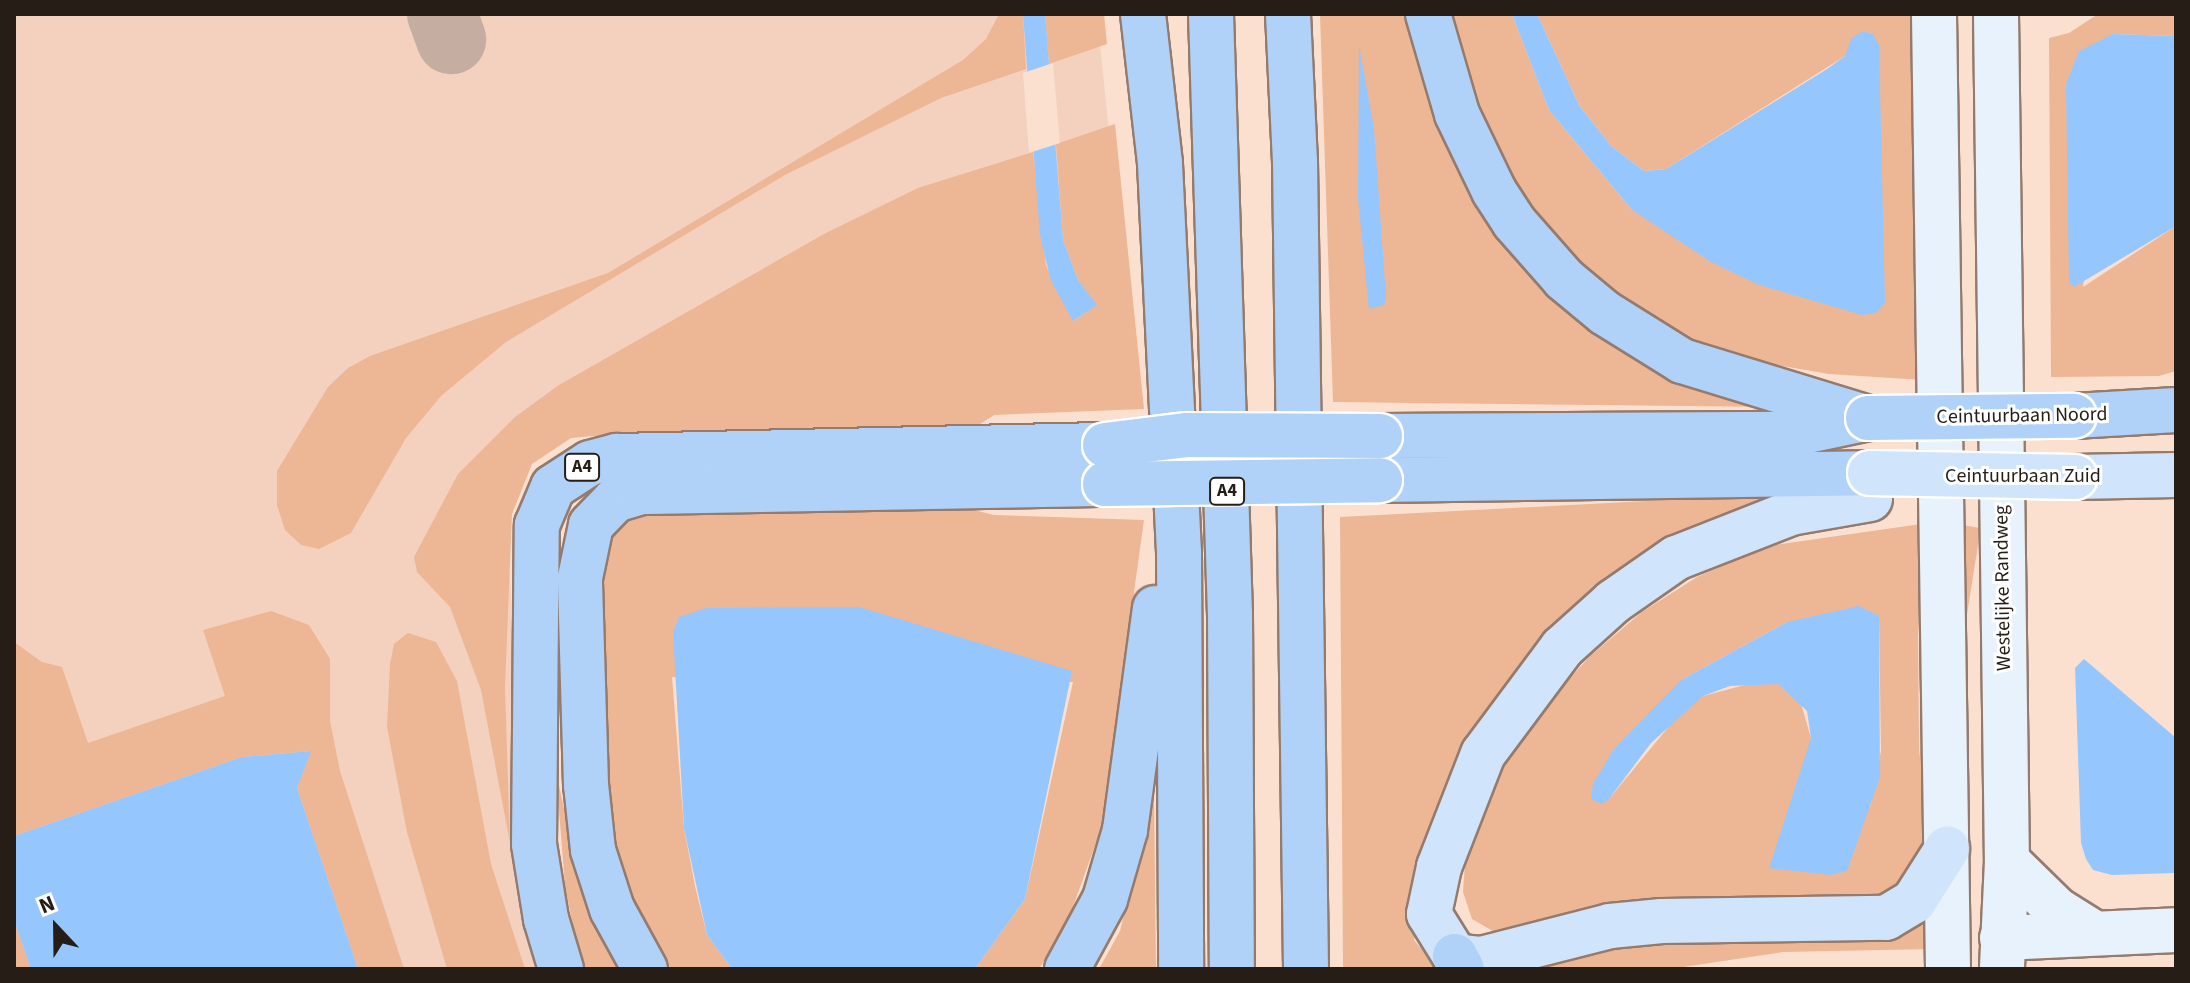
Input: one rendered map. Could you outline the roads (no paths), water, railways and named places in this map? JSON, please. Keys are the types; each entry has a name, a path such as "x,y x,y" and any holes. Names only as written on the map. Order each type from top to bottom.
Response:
{"highway":[{"path":"1143,14 1160,164 1179,553 1181,969"},
{"name":"A4","path":"1211,14 1229,567 1232,969"},
{"path":"1288,14 1295,161 1306,969"},
{"path":"1428,14 1457,114 1494,191 1564,279 1605,313 1682,361 1868,418"},
{"path":"1067,969 1105,899 1125,830 1156,603 1172,390"},
{"name":"Ceintuurbaan Noord","path":"1868,418 2074,416 2176,410"},
{"name":"A4","path":"645,969 612,909 592,837 580,578 591,525 615,500 641,492 1105,464 1187,435 1793,434 1868,418"},
{"name":"A4","path":"561,969 546,919 534,844 537,525 553,487 590,463 617,456 1105,464 1380,480 1870,486"}],"main road":[{"name":"Ceintuurbaan Zuid","path":"1459,962 1429,914 1439,867 1483,754 1562,648 1613,602 1676,558 1870,486 1978,478 2176,475"},
{"path":"1459,962 1502,957 1610,926 1662,921 1886,918 1914,901 1947,849"}],"street":[{"path":"1934,14 1949,969 2091,931 2176,930"},
{"name":"Westelijke Randweg","path":"1996,14 2007,861 2002,953"},
{"path":"2007,861 2056,909 2091,931"}],"water":[{"path":"1023,14 1045,14 1063,240 1078,280 1097,305 1073,321 1051,281 1040,235"},
{"path":"1512,14 1537,14 1579,105 1611,146 1644,171 1666,169 1827,69 1845,56 1851,39 1863,31 1873,34 1879,45 1885,303 1876,313 1862,315 1759,285 1711,262 1632,210 1549,110"},
{"path":"2113,34 2176,36 2176,226 2074,287 2069,282 2066,84 2079,51"},
{"path":"1359,45 1374,129 1386,297 1384,305 1369,309 1358,199"},
{"path":"1859,606 1879,616 1880,777 1847,871 1831,875 1769,868 1811,738 1807,711 1778,684 1730,686 1703,696 1651,743 1609,799 1602,804 1591,799 1593,784 1613,750 1681,680 1787,622"},
{"path":"859,607 1072,671 1025,899 975,969 732,969 707,935 684,828 673,632 679,617 706,608"},
{"path":"2084,659 2176,738 2176,873 2112,875 2093,870 2086,859 2081,843 2075,668"},
{"path":"311,751 297,788 358,969 31,969 14,920 14,836 242,757"}]}
